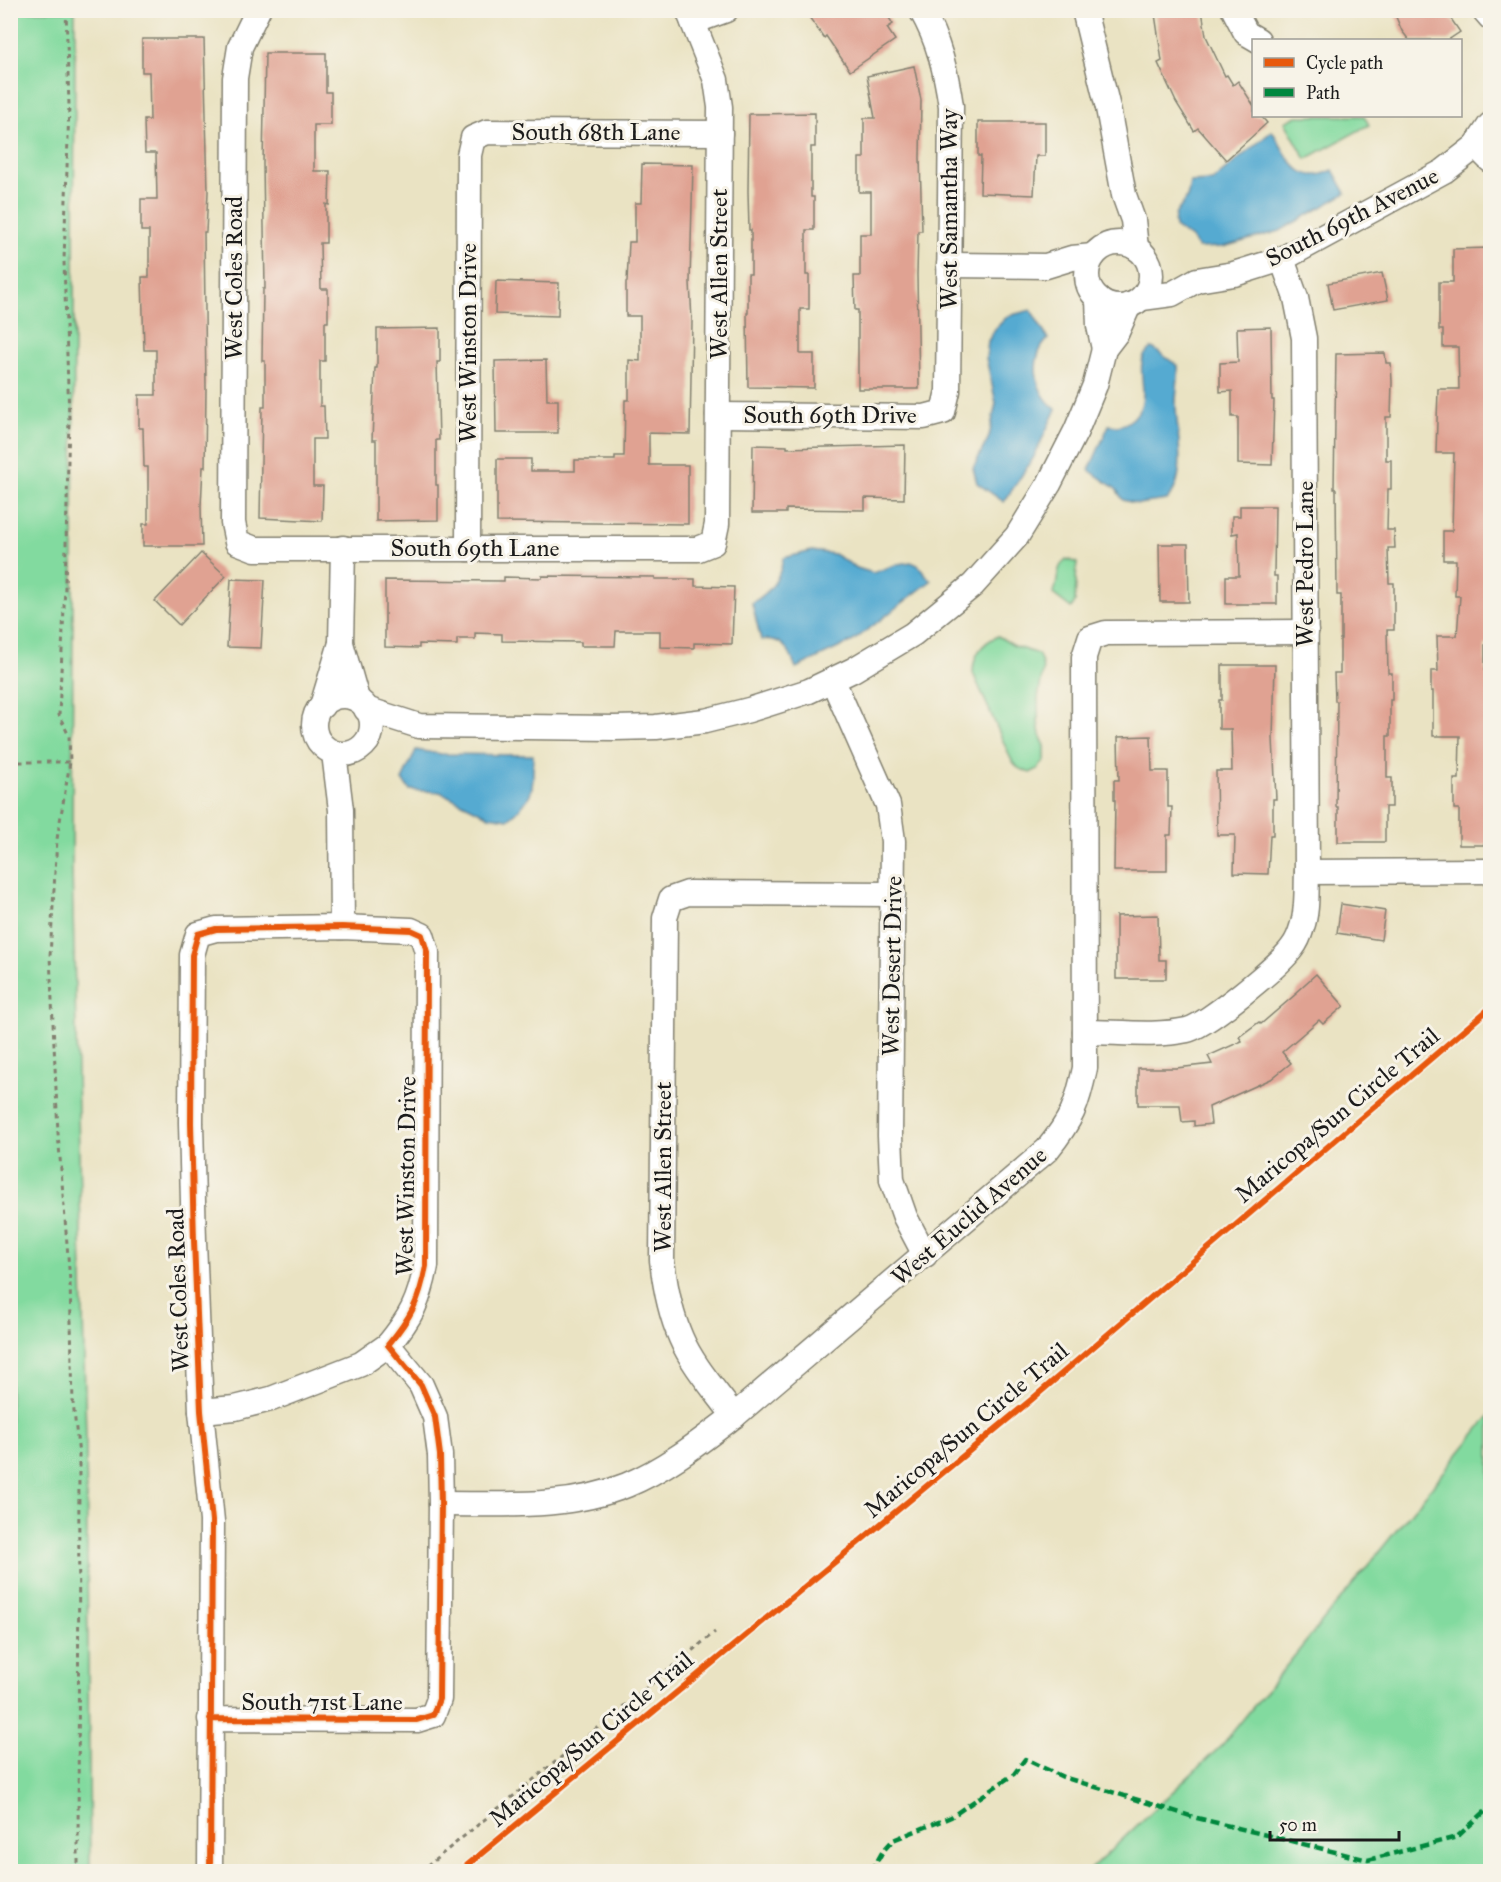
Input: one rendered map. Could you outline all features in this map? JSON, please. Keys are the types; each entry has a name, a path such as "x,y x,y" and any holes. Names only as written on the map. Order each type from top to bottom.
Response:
{"street":[{"path":"691,16 726,10"},
{"name":"West Samantha Way","path":"921,10 933,30 942,60 951,106 948,391 942,412"},
{"path":"419,726 362,704 348,696 338,696 322,706 316,713 314,723 315,732 325,748 351,749 419,726 615,728 656,727 705,721 749,710 833,681 913,634 973,585 1017,536 1049,484 1076,431 1095,385 1104,349 1135,302 1148,289 1151,280 1124,195 1108,108 1084,10"},
{"path":"1234,10 1246,33 1255,39"},
{"path":"1484,10 1491,17"},
{"name":"West Coles Road","path":"237,542 232,523 235,78 240,47 252,13"},
{"name":"West Allen Street","path":"691,16 716,80 720,107 717,524 713,543"},
{"name":"South 69th Avenue","path":"1197,280 1234,274 1282,259 1444,171 1483,153 1491,124"},
{"name":"South 68th Lane","path":"473,138 487,132 720,133"},
{"name":"West Winston Drive","path":"468,549 469,155 473,138"},
{"path":"1104,349 1094,293 1087,276 1089,266 1117,225 1124,195"},
{"path":"949,265 1046,266 1122,243 1172,274 1197,280"},
{"name":"West Pedro Lane","path":"1282,259 1296,298 1304,338 1307,872"},
{"path":"1046,266 1094,293 1113,307 1172,294 1197,280"},
{"name":"South 69th Drive","path":"718,415 924,417 942,412"},
{"name":"South 69th Lane","path":"237,542 255,549 698,549 713,543"},
{"path":"322,706 341,643 343,548"},
{"name":"West Euclid Avenue","path":"441,1504 559,1502 597,1495 627,1485 659,1468 693,1448 734,1416 1047,1150 1065,1128 1078,1102 1085,1068 1084,657 1090,638 1106,633 1306,632"},
{"path":"341,643 362,704 372,722 371,732 351,749 340,810 342,927"},
{"name":"West Desert Drive","path":"833,681 888,804 893,841 890,1136 892,1180 905,1217 925,1255"},
{"path":"1085,1032 1171,1033 1190,1030 1210,1020 1292,948 1302,928 1306,906 1307,872 1491,871"},
{"name":"West Allen Street","path":"734,1416 681,1339 667,1297 662,1260 665,918 670,899 687,893 893,894"},
{"name":"West Coles Road","path":"210,1872 212,1521 201,1411 191,1123 192,955 198,934 216,929 342,927 411,930 422,935"},
{"name":"West Winston Drive","path":"201,1411 235,1408 271,1399 361,1364 388,1346 407,1322 416,1304 426,1266 427,952 422,935"},
{"path":"388,1346 422,1385 435,1417 440,1455 441,1504"},
{"name":"South 71st Lane","path":"210,1719 417,1720 434,1715 439,1699 441,1504"}],"path":[{"path":"66,10 69,106 64,261 69,419 59,715 69,736 70,762 57,838 50,956 58,1133 70,1281 73,1403 79,1455 78,1872"},
{"path":"10,762 70,762"},
{"path":"420,1872 715,1632"}],"green space":[{"path":"10,11 75,11 72,869 86,1437 90,1872 10,1871"},
{"path":"1295,117 1365,117 1369,125 1306,159 1285,122"},
{"path":"1066,559 1077,563 1075,602 1071,608 1053,594 1058,571"},
{"path":"998,636 1014,646 1038,654 1041,660 1043,670 1038,697 1038,722 1045,746 1045,760 1038,769 1030,773 1018,768 1011,759 973,673 979,650"},
{"path":"1490,1415 1490,1871 1089,1871 1223,1744"}],"water":[{"path":"1272,131 1289,159 1302,172 1311,175 1333,170 1346,193 1280,231 1223,247 1198,248 1191,238 1175,227 1174,221 1176,213 1187,197 1190,182 1212,181"},
{"path":"1031,310 1048,339 1038,356 1036,366 1039,385 1043,394 1056,409 1034,457 1004,502 977,483 973,468 989,437 996,403 986,358 988,341 995,329 1008,316"},
{"path":"1151,348 1178,366 1176,404 1180,467 1174,491 1167,500 1138,504 1123,500 1116,489 1089,470 1109,425 1117,426 1128,422 1142,404 1142,364 1144,355"},
{"path":"812,551 834,554 857,568 873,573 911,562 918,565 931,581 853,641 796,668 791,655 784,646 774,640 761,640 752,603 773,585 783,558"},
{"path":"416,750 441,754 533,755 531,791 524,804 508,819 489,816 440,792 410,790 402,780"}],"building":[{"path":"804,10 884,10 893,24 887,28 895,40 850,71 826,36 824,38"},
{"path":"1175,10 1202,10 1206,36 1225,76 1227,75 1233,85 1238,81 1252,103 1252,117 1262,117 1267,123 1226,160 1198,128 1194,131 1176,102 1158,63 1162,61 1155,14"},
{"path":"1393,10 1445,10 1460,32 1450,39 1408,39"},
{"path":"142,39 204,39 208,192 206,232 204,232 206,388 205,467 203,467 201,506 202,546 143,546 143,524 148,524 148,467 144,467 143,428 139,428 139,395 156,395 156,350 144,350 142,277 149,277 149,231 141,231 141,199 157,199 156,153 145,153 144,120 150,120 149,72 142,72"},
{"path":"265,53 326,53 326,92 331,92 331,125 314,125 314,171 330,171 329,205 326,204 326,243 320,243 321,289 328,289 325,361 320,361 320,406 324,406 325,439 313,439 313,486 323,486 322,521 260,518 262,407 265,407 265,361 262,361 263,289 265,289 263,164"},
{"path":"914,66 921,100 922,231 918,231 917,275 919,389 858,389 858,310 855,310 854,276 860,276 860,234 871,234 871,192 859,192 859,158 864,158 864,118 875,118 867,76"},
{"path":"815,113 815,147 811,147 811,197 814,197 814,230 806,230 809,309 800,309 800,354 814,354 814,388 748,387 748,274 751,274 748,191 749,114"},
{"path":"978,122 1045,122 1045,156 1036,156 1034,195 980,193 981,156 978,156"},
{"path":"642,164 693,165 690,434 649,433 649,465 688,465 688,524 497,522 497,459 531,459 531,471 575,471 575,460 615,460 615,456 624,456 625,400 629,400 629,360 640,361 640,316 626,316 626,282 629,242 635,242 635,203 641,203"},
{"path":"1491,248 1491,645 1485,645 1485,671 1488,671 1491,845 1459,845 1459,809 1454,809 1454,779 1459,779 1460,736 1433,736 1433,691 1431,691 1431,671 1438,671 1437,636 1457,636 1460,596 1455,596 1456,560 1443,560 1443,531 1452,531 1454,453 1436,453 1438,389 1459,389 1458,347 1443,347 1443,330 1439,330 1439,282 1453,282 1453,249"},
{"path":"1382,273 1388,300 1333,310 1328,283"},
{"path":"496,281 559,283 558,316 495,314"},
{"path":"1271,327 1272,400 1274,400 1272,465 1238,464 1238,417 1232,417 1232,391 1220,392 1220,363 1238,362 1237,328"},
{"path":"440,328 440,362 437,362 439,440 436,440 438,520 376,521 376,440 372,440 377,329"},
{"path":"1385,353 1386,363 1391,363 1392,382 1391,417 1386,417 1386,460 1391,460 1387,530 1394,530 1395,548 1388,548 1389,583 1394,583 1394,630 1387,630 1388,673 1392,673 1392,700 1390,700 1390,736 1387,736 1387,778 1392,778 1392,807 1385,807 1385,842 1338,842 1337,701 1335,701 1334,673 1340,673 1341,595 1337,595 1336,489 1334,489 1336,354"},
{"path":"546,360 547,400 558,400 558,433 496,433 495,361"},
{"path":"753,445 787,446 787,448 905,445 904,499 865,498 865,510 786,509 786,513 752,513"},
{"path":"1240,506 1275,506 1274,576 1277,576 1277,604 1226,604 1226,576 1239,576 1238,533 1232,534 1232,516 1240,516"},
{"path":"1159,544 1188,544 1189,602 1160,602"},
{"path":"201,553 226,576 179,625 155,601"},
{"path":"542,576 695,579 695,586 734,587 732,644 694,643 694,648 660,647 660,631 616,631 615,646 581,646 581,642 502,641 502,634 475,633 475,639 457,639 457,645 419,644 419,648 385,647 385,580 504,581 504,577 542,578"},
{"path":"231,579 265,580 261,648 227,647"},
{"path":"1222,665 1275,665 1273,738 1276,799 1273,799 1273,835 1270,835 1268,874 1234,873 1235,835 1217,835 1216,771 1232,771 1231,729 1219,729"},
{"path":"1151,736 1152,771 1168,771 1168,807 1172,807 1171,835 1167,835 1167,871 1114,871 1114,780 1119,780 1118,737"},
{"path":"1341,904 1385,911 1381,940 1337,933"},
{"path":"1158,915 1159,960 1166,960 1166,979 1116,979 1116,916"},
{"path":"1316,974 1344,1006 1323,1024 1319,1020 1282,1052 1291,1063 1271,1079 1209,1107 1211,1124 1194,1126 1194,1121 1182,1122 1180,1105 1138,1105 1138,1068 1176,1068 1212,1064 1208,1056 1242,1041 1239,1037 1259,1022 1261,1024"}],"marked path":[{"path":"871,1872 883,1851 893,1840 951,1817 1014,1774 1025,1759 1063,1777 1197,1818 1368,1860 1457,1837 1490,1807"}],"cycle path":[{"path":"210,1719 417,1720 433,1715 439,1699 441,1504 440,1455 435,1417 421,1385 388,1345 413,1308 426,1266 427,952 422,935 411,930 342,927 216,929 198,934 192,955 191,1123 194,1241 201,1411 212,1521 210,1872"},
{"name":"Maricopa/Sun Circle Trail","path":"459,1872 1031,1400 1490,1008"}]}
